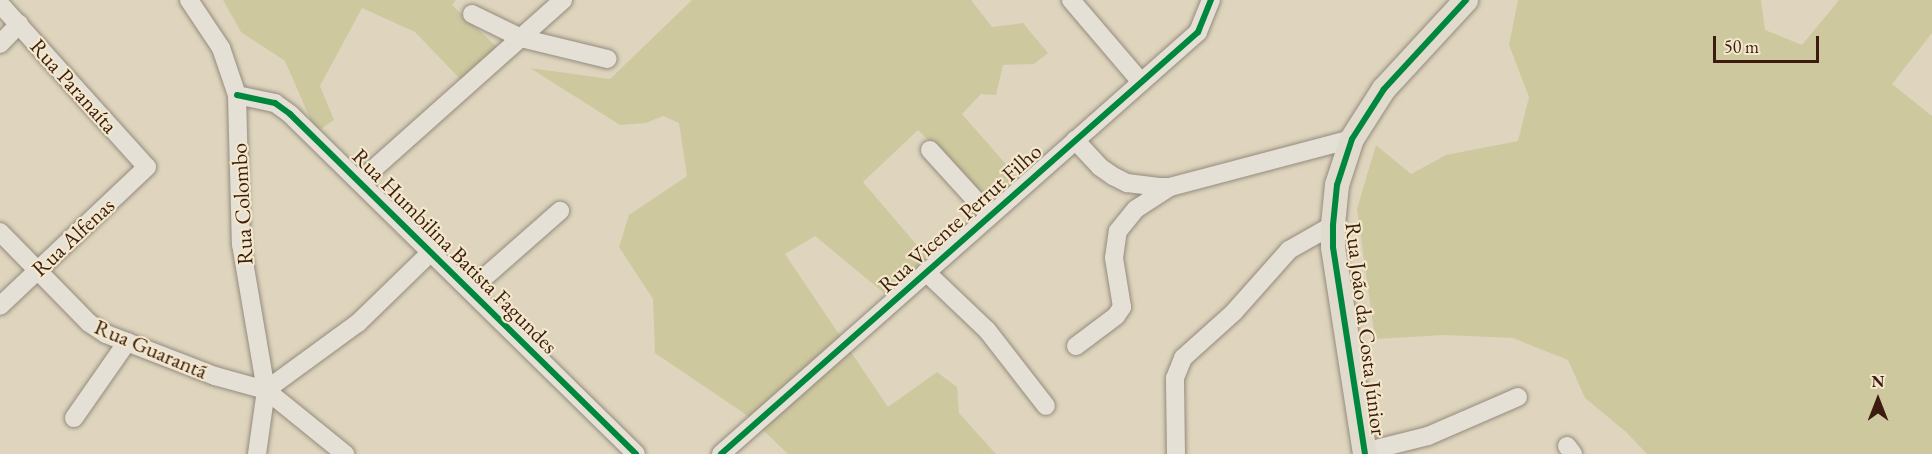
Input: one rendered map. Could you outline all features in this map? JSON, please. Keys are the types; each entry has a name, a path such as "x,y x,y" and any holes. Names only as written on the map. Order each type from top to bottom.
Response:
{"main road":[{"name":"Rua João da Costa Júnior","path":"1364,453 1339,296 1333,225 1337,185 1352,140 1383,89 1466,0"}],"street":[{"name":"Rua Colombo","path":"189,0 221,48 237,95 241,244 266,390 262,452"},
{"path":"360,182 563,0"},
{"path":"1071,0 1141,82"},
{"name":"Rua Vicente Perrut Filho","path":"721,454 1198,32 1211,0"},
{"name":"Rua Paranaíta","path":"0,4 147,168"},
{"path":"472,14 521,38 608,59"},
{"path":"0,44 19,24"},
{"name":"Rua Humbilina Batista Fagundes","path":"237,95 275,103 290,114 470,290 626,451"},
{"path":"1075,140 1100,168 1113,176 1142,186 1170,187 1352,140"},
{"path":"930,150 990,216"},
{"name":"Rua Alfenas","path":"0,306 147,168"},
{"path":"1076,346 1116,316 1122,307 1114,258 1118,231 1136,209 1170,187"},
{"path":"470,290 560,211"},
{"path":"1176,454 1175,378 1183,358 1234,312 1289,250 1333,225"},
{"name":"Rua Guarantã","path":"0,232 89,323 127,342 215,376 266,390"},
{"path":"345,454 266,390 358,323 431,252"},
{"path":"926,272 987,330 1046,406"},
{"path":"74,418 127,342"},
{"path":"1364,453 1428,436 1518,397"}],"shaded area":[{"path":"223,0 456,0 452,5 499,49 463,82 415,32 362,8 320,86 334,120 316,132 285,61 241,32"},
{"path":"692,0 971,0 992,27 1023,23 1048,53 1034,64 1003,65 996,95 981,94 962,114 1018,178 992,205 918,130 863,182 927,257 884,293 815,236 785,254 888,407 937,372 957,387 959,413 996,454 788,454 748,416 655,353 653,299 619,247 629,215 687,176 679,123 663,116 646,123 620,125 530,68 610,79"},
{"path":"1518,0 1761,0 1765,30 1802,45 1839,0 1932,0 1932,33 1892,84 1932,116 1932,454 1647,454 1626,432 1585,398 1568,360 1513,338 1445,335 1375,339 1357,209 1376,145 1411,174 1446,155 1518,141 1529,97 1509,45"}],"cycle path":[{"path":"721,454 1198,32 1211,0"},
{"path":"1365,454 1333,247 1337,185 1352,139 1384,89 1466,0"},
{"path":"237,95 275,103 290,114 636,454"}]}
